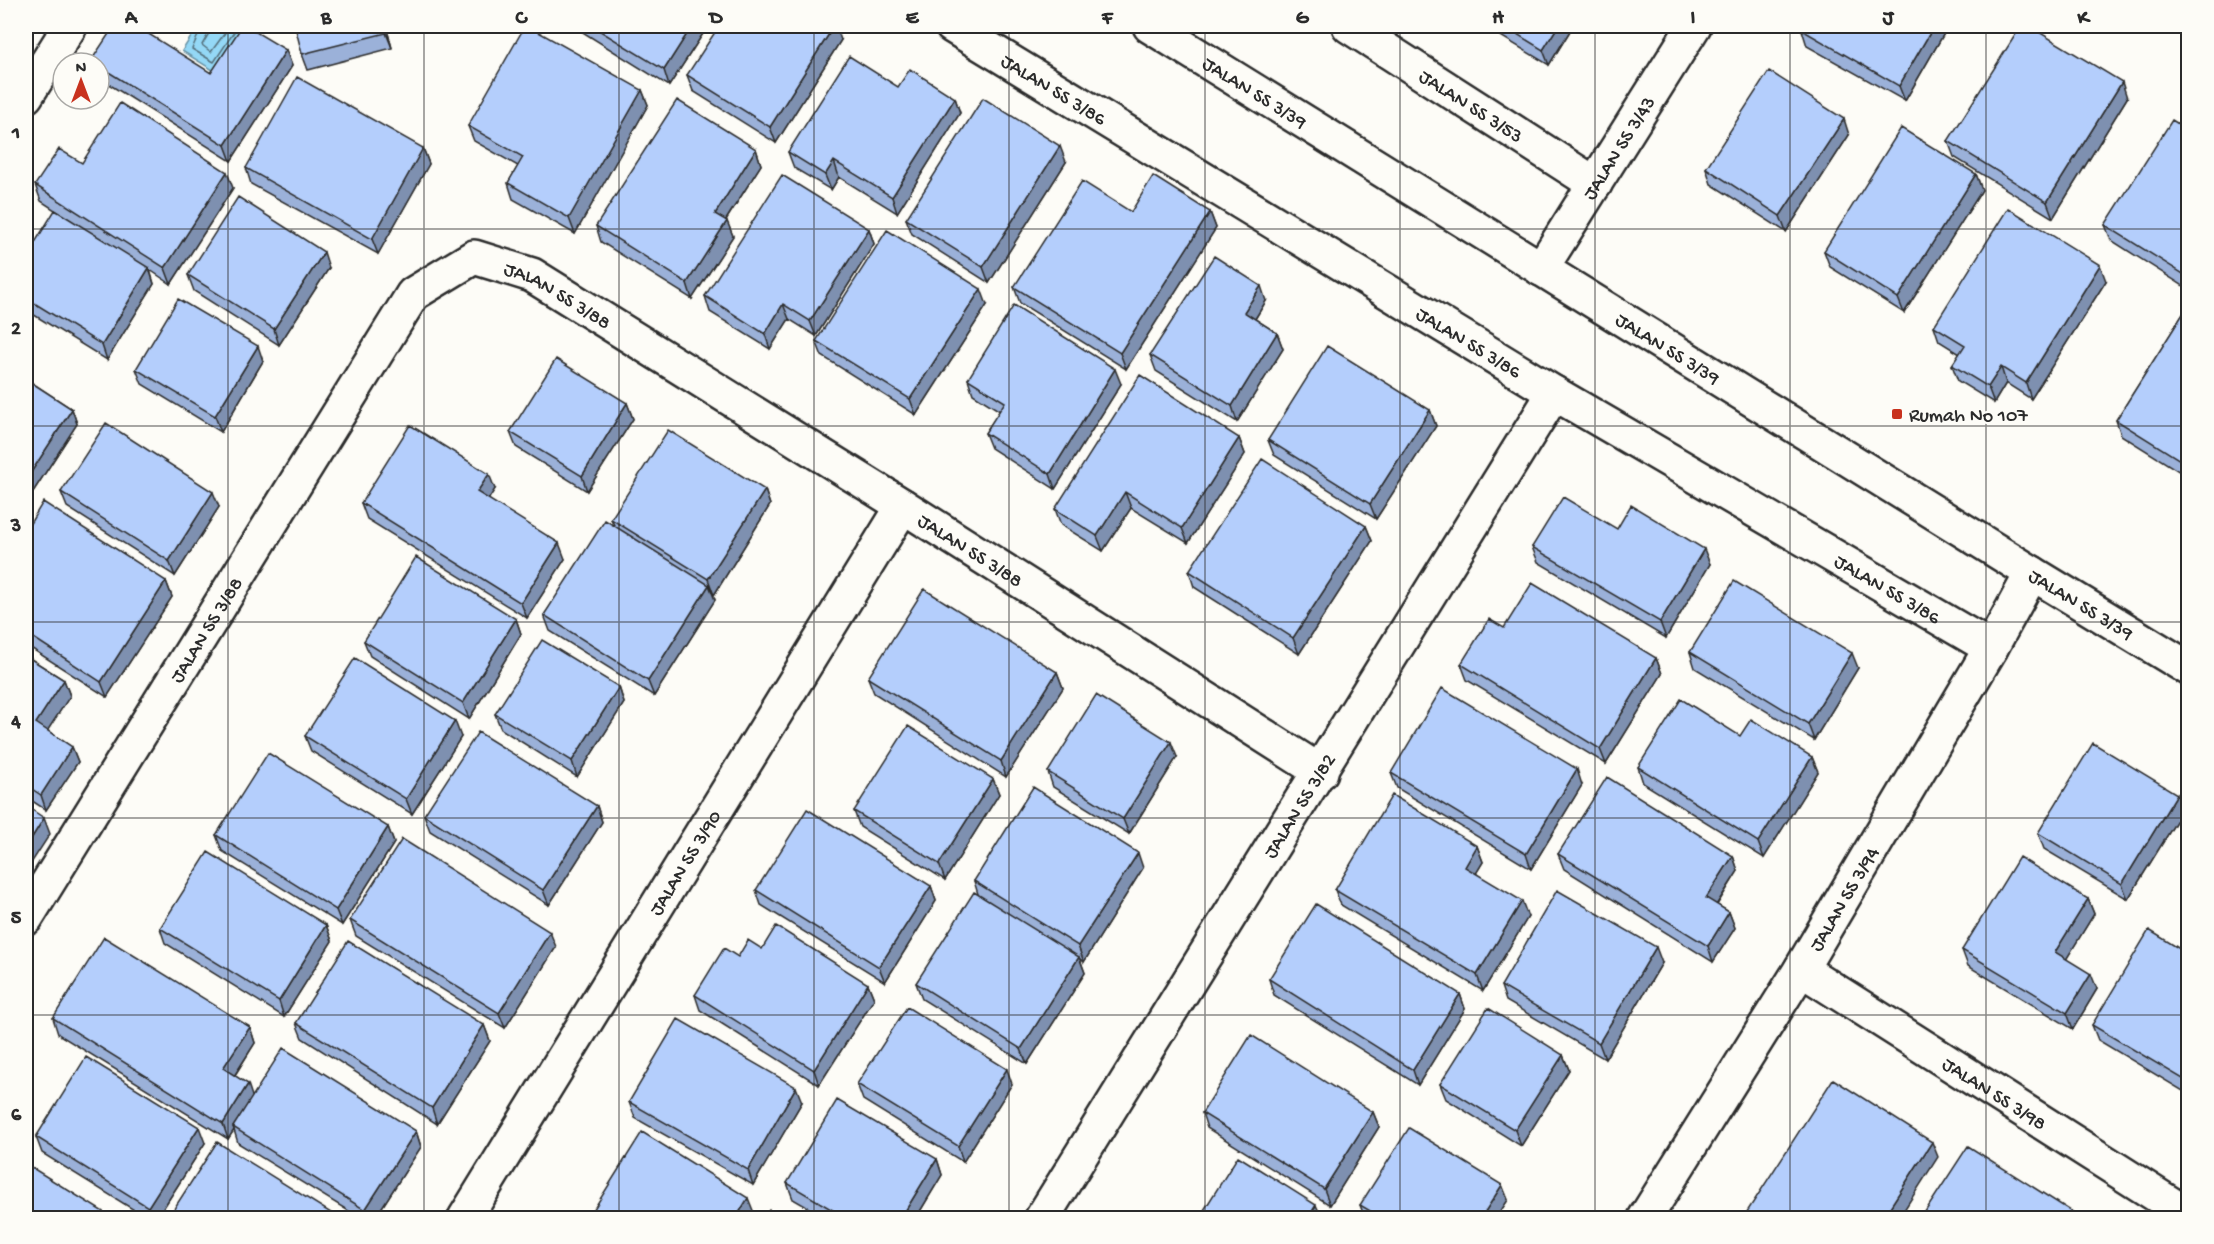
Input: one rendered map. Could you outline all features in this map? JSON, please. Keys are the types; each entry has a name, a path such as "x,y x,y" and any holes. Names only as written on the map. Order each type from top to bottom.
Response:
{"street":[{"path":"26,96 70,26"},
{"name":"JALAN SS 3/86","path":"952,26 1554,393 1991,648"},
{"name":"JALAN SS 3/39","path":"1150,26 2188,668"},
{"name":"JALAN SS 3/53","path":"1349,26 1595,184"},
{"name":"JALAN SS 3/43","path":"1541,268 1694,26"},
{"name":"JALAN SS 3/88","path":"26,918 413,294 474,257 532,275 903,506 1321,772"},
{"name":"JALAN SS 3/82","path":"1042,1218 1321,772 1554,393"},
{"name":"JALAN SS 3/90","path":"465,1218 903,506"},
{"name":"JALAN SS 3/94","path":"1645,1218 1801,969 1991,648 2032,573"},
{"name":"JALAN SS 3/98","path":"1801,969 2188,1215"}],"water":[{"path":"198,26 245,26 216,72 182,51"}],"building":[{"path":"114,26 136,26 211,73 242,26 246,26 286,50 225,145 111,74 111,51 98,51"},
{"path":"295,26 384,26 386,33 302,54"},
{"path":"525,26 642,90 569,218 508,183 523,157 468,126"},
{"path":"592,26 692,26 664,70"},
{"path":"719,26 834,26 770,127 687,75"},
{"path":"1504,26 1558,26 1543,50"},
{"path":"1805,26 1934,26 1899,86 1802,30"},
{"path":"2021,26 2029,26 2122,82 2047,202 1948,141"},
{"path":"849,56 898,87 910,69 955,98 892,197 834,161 825,175 788,152"},
{"path":"1769,71 1844,119 1780,216 1706,168"},
{"path":"297,77 423,148 372,239 246,168"},
{"path":"983,98 1060,146 983,267 906,219"},
{"path":"677,100 756,149 715,214 727,221 687,283 596,226"},
{"path":"120,103 227,172 165,268 35,185 59,149 82,163"},
{"path":"2172,120 2188,130 2188,277 2105,225"},
{"path":"1901,128 1976,174 1898,298 1824,251"},
{"path":"782,175 869,229 810,321 783,304 765,334 705,296"},
{"path":"1153,176 1210,212 1120,353 1014,287 1082,181 1131,212"},
{"path":"238,197 324,252 274,329 188,275"},
{"path":"2008,208 2100,265 2026,383 2001,367 1988,387 1952,365 1965,345 1934,326"},
{"path":"55,210 149,268 102,345 26,298 26,257"},
{"path":"887,230 981,289 910,399 816,341"},
{"path":"1214,256 1261,286 1244,312 1277,333 1232,406 1150,355"},
{"path":"178,299 258,346 215,416 136,369"},
{"path":"1014,305 1115,369 1050,474 985,433 1005,402 968,379"},
{"path":"2188,306 2188,465 2116,420"},
{"path":"1327,346 1430,410 1370,504 1268,440"},
{"path":"556,359 627,403 582,476 510,432"},
{"path":"1140,375 1239,438 1182,528 1125,492 1097,536 1055,509"},
{"path":"26,379 72,409 26,480"},
{"path":"106,423 213,492 169,561 61,492"},
{"path":"410,425 489,474 477,492 559,543 521,603 361,503"},
{"path":"668,430 765,490 708,579 611,519"},
{"path":"1262,459 1366,526 1293,638 1189,571"},
{"path":"1563,497 1617,529 1631,505 1704,549 1660,622 1532,547"},
{"path":"43,502 166,581 101,682 26,633 26,530"},
{"path":"605,520 709,585 648,681 544,615"},
{"path":"416,557 516,619 463,703 364,641"},
{"path":"1734,581 1852,653 1808,724 1690,652"},
{"path":"1532,583 1656,658 1600,749 1461,664 1489,619 1504,628"},
{"path":"924,589 1057,672 1001,761 868,678"},
{"path":"542,640 619,687 572,761 495,714"},
{"path":"26,656 64,680 36,723 72,747 41,795 26,785"},
{"path":"355,658 455,721 406,799 305,736"},
{"path":"1442,688 1577,769 1526,854 1391,773"},
{"path":"1096,695 1171,742 1123,819 1048,772"},
{"path":"1681,699 1740,736 1751,719 1812,757 1758,842 1638,767"},
{"path":"908,726 993,779 939,864 854,811"},
{"path":"478,732 597,806 543,890 424,815"},
{"path":"2093,743 2177,794 2122,884 2038,833"},
{"path":"268,753 388,827 336,910 216,835"},
{"path":"1607,777 1733,856 1706,898 1729,912 1708,946 1558,854"},
{"path":"1033,787 1138,853 1078,946 974,881"},
{"path":"1392,795 1477,846 1465,867 1522,901 1477,975 1335,890"},
{"path":"26,806 44,818 26,847"},
{"path":"807,809 931,886 879,967 756,890"},
{"path":"402,839 550,932 499,1013 350,920"},
{"path":"208,852 326,925 279,1001 160,928"},
{"path":"2019,857 2088,899 2055,952 2091,974 2067,1013 1962,950"},
{"path":"1557,890 1656,947 1599,1043 1501,986"},
{"path":"974,892 1079,957 1021,1049 916,983"},
{"path":"2188,899 2188,911 2183,908"},
{"path":"1316,904 1460,994 1413,1070 1269,979"},
{"path":"776,926 868,984 814,1070 695,995 724,948 738,957 748,940 762,949"},
{"path":"2149,930 2188,954 2188,1082 2092,1025"},
{"path":"104,937 250,1027 223,1068 248,1084 223,1124 53,1018"},
{"path":"348,941 484,1025 432,1108 296,1023"},
{"path":"907,1007 1007,1069 958,1146 857,1084"},
{"path":"1488,1008 1563,1055 1515,1130 1440,1084"},
{"path":"678,1019 796,1087 748,1170 629,1102"},
{"path":"1251,1035 1373,1112 1324,1189 1202,1113"},
{"path":"283,1048 416,1131 365,1210 233,1127"},
{"path":"86,1057 199,1127 148,1207 36,1137"},
{"path":"1833,1079 1932,1142 1883,1218 1743,1218"},
{"path":"837,1100 937,1159 901,1218 846,1218 787,1183"},
{"path":"1409,1128 1502,1185 1481,1218 1382,1218 1360,1205"},
{"path":"642,1132 748,1198 736,1218 602,1218 592,1212"},
{"path":"217,1142 339,1218 168,1218"},
{"path":"1968,1146 2082,1218 1921,1218"},
{"path":"1238,1156 1316,1205 1308,1218 1199,1218"},
{"path":"26,1164 113,1218 26,1218"},
{"path":"769,1210 782,1218 763,1218"}],"place":[{"name":"Rumah No 107","path":"1897,414"}]}
